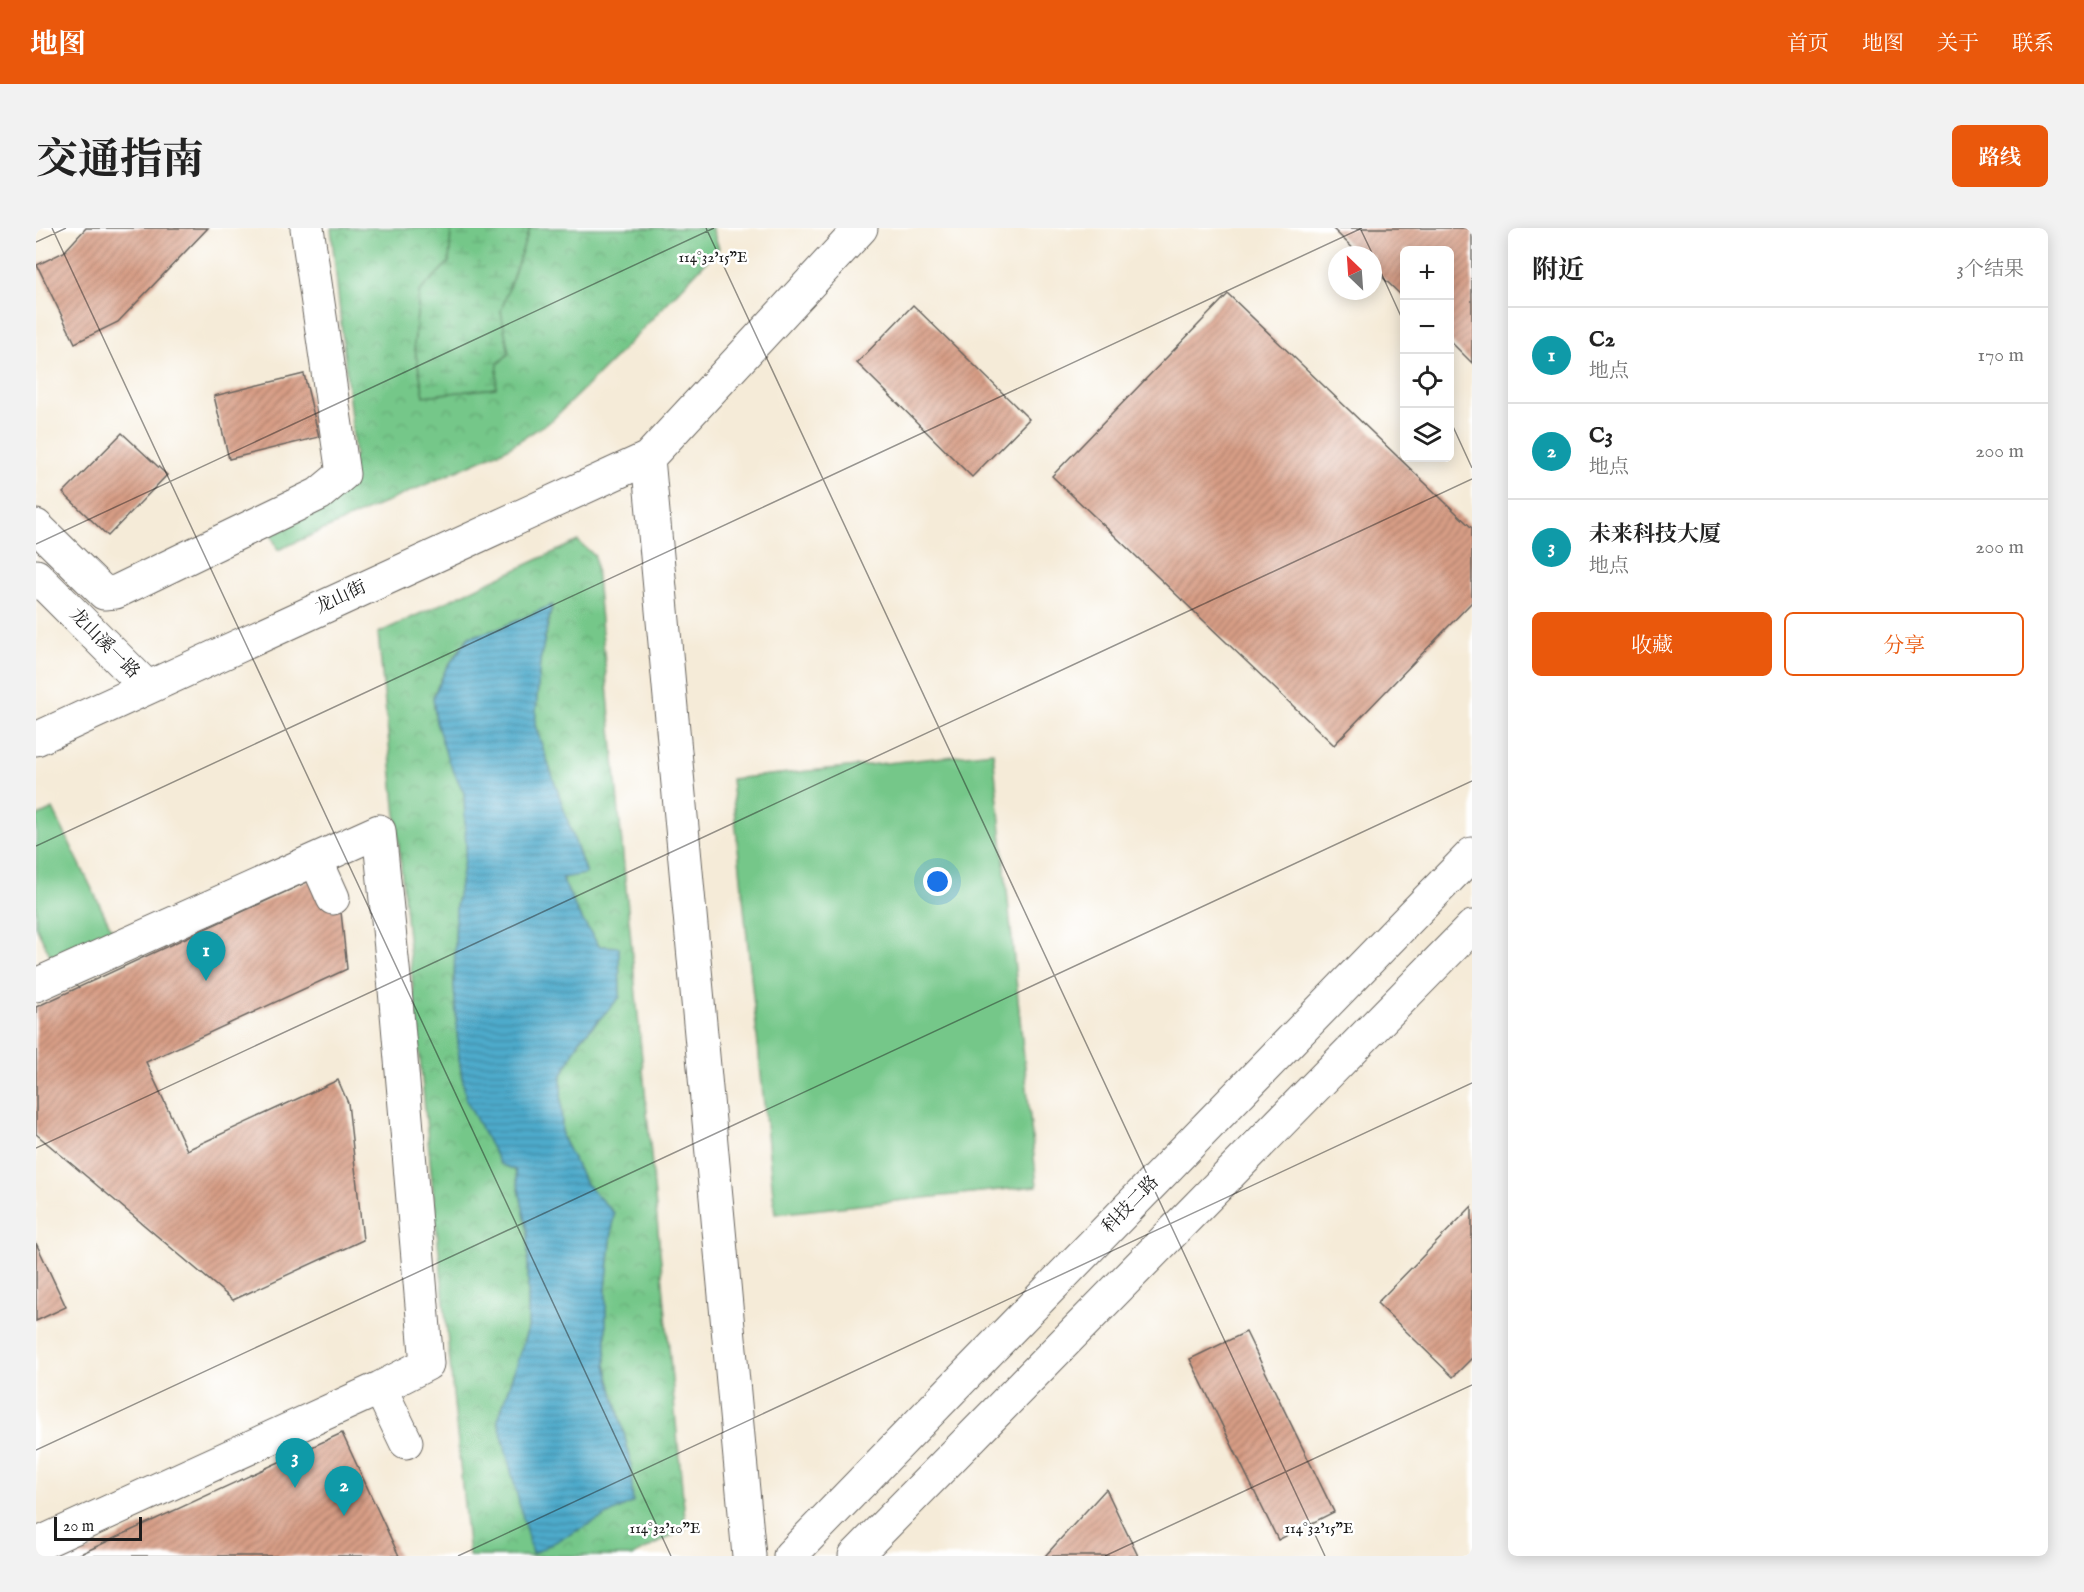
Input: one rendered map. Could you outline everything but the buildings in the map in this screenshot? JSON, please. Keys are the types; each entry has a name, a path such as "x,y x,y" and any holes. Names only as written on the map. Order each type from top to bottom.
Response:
{"street":[{"path":"36,526 104,593 116,592 319,494 343,474 307,228"},
{"path":"749,1556 648,458 861,228"},
{"name":"龙山街","path":"36,739 648,458"},
{"name":"龙山溪一路","path":"36,576 147,687"},
{"path":"36,986 379,831 428,1364 381,1388 36,1545"},
{"path":"1449,877 1472,839"},
{"name":"科技二路","path":"790,1556 1472,854"},
{"path":"316,860 333,898"},
{"path":"855,1556 1472,927"},
{"path":"381,1388 406,1442"}],"green space":[{"path":"331,228 451,228 449,262 419,292 414,345 424,396 496,388 498,364 509,353 501,311 530,228 712,228 719,248 614,359 552,420 506,449 278,550 263,516 355,456"},
{"path":"451,228 530,228 501,311 509,353 498,364 496,388 424,396 414,345 419,292 449,262"},
{"path":"578,541 595,556 686,1529 633,1556 469,1556 378,633","holes":["552,605 540,661 535,725 586,874 562,878 578,913 599,946 619,947 620,997 580,1040 561,1077 562,1137 586,1184 614,1213 606,1289 606,1365 630,1457 498,1420 528,1328 528,1232 515,1170 466,1100 459,1059 454,986 456,907 466,848 464,793 436,722 433,696 446,669 469,637 498,629"]},
{"path":"993,752 1037,1186 775,1214 731,779"},
{"path":"53,809 112,930 52,959 36,926 36,817"}],"water":[{"path":"552,605 540,661 535,725 586,874 562,878 578,913 599,946 619,947 620,997 580,1040 561,1077 562,1137 586,1184 614,1213 606,1289 606,1365 630,1457 633,1502 532,1554 498,1420 528,1328 528,1232 515,1170 500,1164 466,1100 459,1059 454,986 456,907 466,848 464,793 448,760 436,722 433,697 446,669 469,637 498,629"}],"place":[{"name":"C2","path":"206,981"},
{"name":"未来科技大厦","path":"295,1488"},
{"name":"C3","path":"344,1516"}]}
